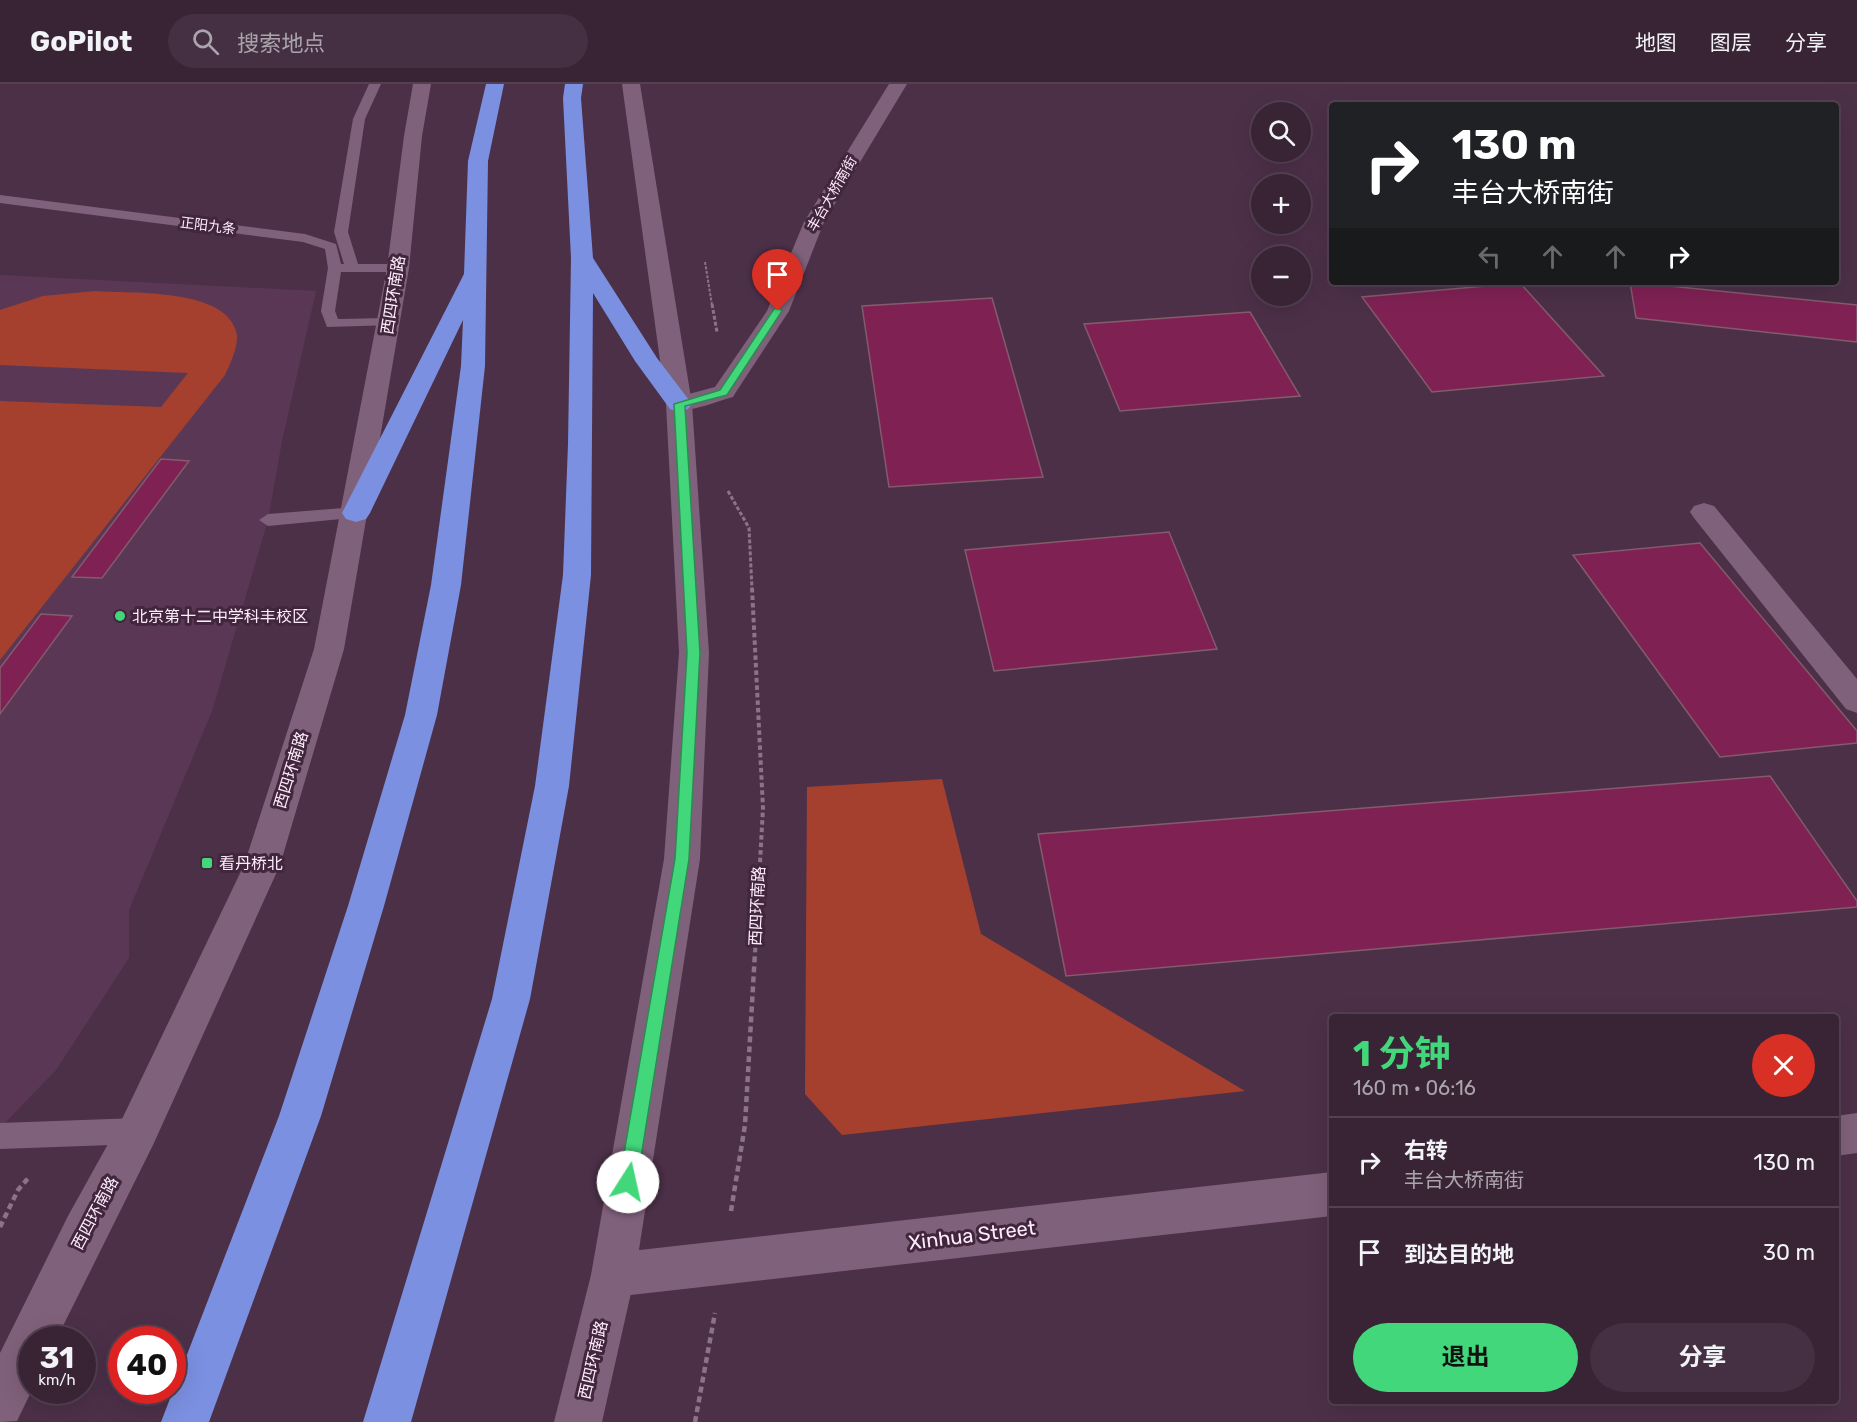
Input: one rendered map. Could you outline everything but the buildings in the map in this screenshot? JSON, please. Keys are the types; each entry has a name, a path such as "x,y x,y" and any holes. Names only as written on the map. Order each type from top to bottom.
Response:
{"highway":[{"path":"185,1422 300,1116 366,906 421,715 446,585 473,366 478,160 495,84"},
{"path":"387,1422 511,999 552,786 577,575 581,444 582,258 572,98 574,84"},
{"path":"582,258 647,361 680,404"},
{"path":"356,513 474,272"}],"street":[{"name":"西四环南路","path":"0,1404 84,1232 138,1131 262,865 329,650 356,513 398,268 413,136 422,84"},
{"name":"西四环南路","path":"578,1422 613,1275 682,859 694,653 680,404 631,84"},
{"name":"丰台大桥南街","path":"680,404 723,392 778,311 814,222 898,84"},
{"path":"1704,512 1857,701"},
{"path":"1839,1136 1857,1133"},
{"name":"Xinhua Street","path":"613,1275 1329,1194"}],"lane":[{"path":"352,269 341,232 359,118 375,84"},
{"name":"正阳九条","path":"0,199 305,238 331,248 334,268"},
{"path":"389,322 332,324 328,311 334,268 398,268"},
{"path":"268,520 356,513"},
{"path":"0,1136 138,1131"}],"path":[{"path":"705,262 719,342"},
{"name":"西四环南路","path":"695,1422 745,1125 763,808 749,528 726,487"},
{"path":"0,1227 18,1190 70,1134"}],"shaded area":[{"name":"北京第十二中学科丰校区","path":"0,275 316,291 282,441 268,520 212,711 129,910 129,958 56,1070 0,1128"},
{"path":"95,291 176,296 216,308 230,319 237,335 235,350 225,375 0,660 0,401 161,407 188,373 0,365 0,310 43,296"},
{"path":"942,779 981,934 1245,1091 842,1135 805,1094 807,787"}],"place":[{"name":"北京第十二中学科丰校区","path":"120,616"},
{"name":"看丹桥北","path":"207,863"}],"route":[{"path":"628,1182 682,859 694,653 680,404 723,392 778,311"}]}
